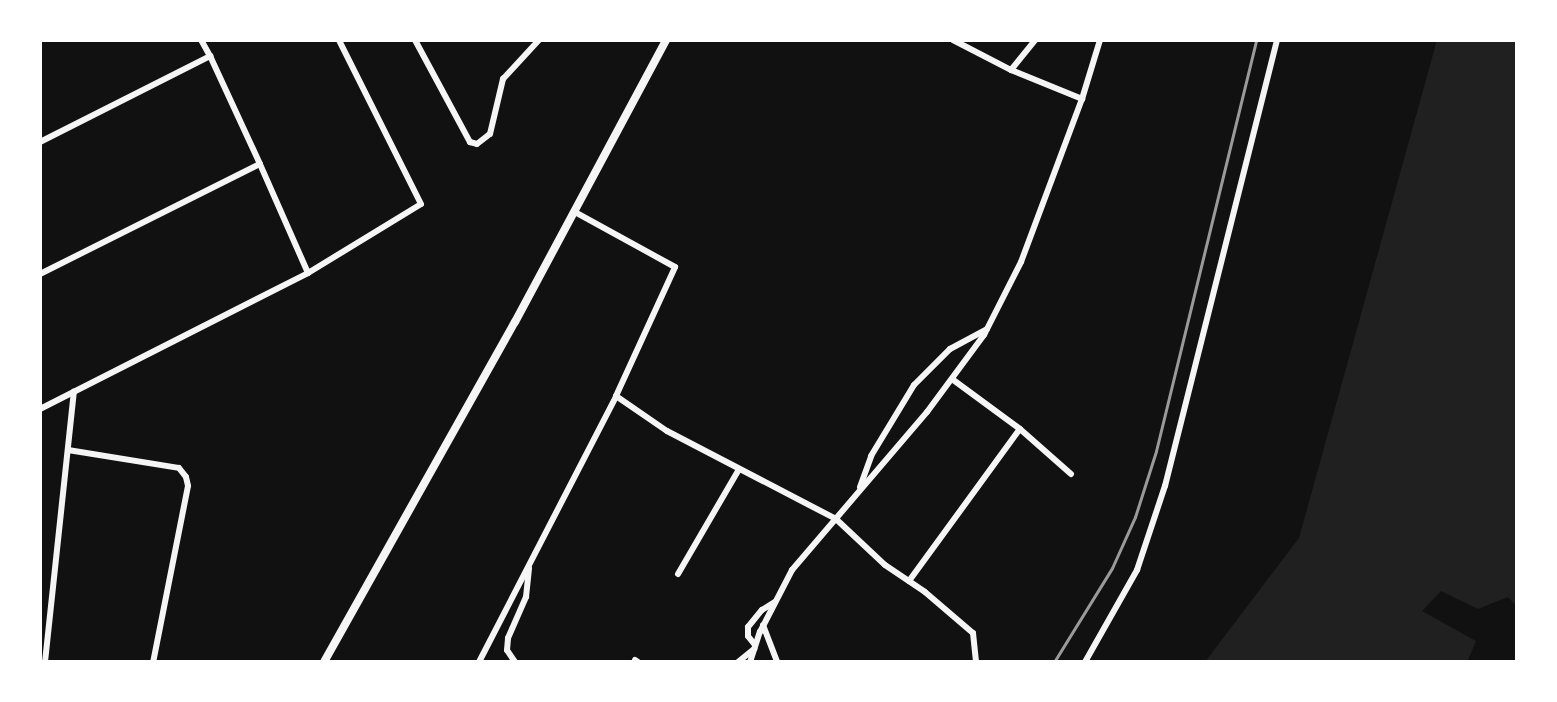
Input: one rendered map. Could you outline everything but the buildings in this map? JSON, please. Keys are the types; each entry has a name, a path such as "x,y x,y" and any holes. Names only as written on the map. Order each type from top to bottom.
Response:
{"street":[{"path":"201,40 308,273"},
{"path":"40,409 308,273 421,204 339,40"},
{"path":"415,40 470,142 477,144 490,134 503,79 539,40"},
{"path":"324,662 575,212 666,40"},
{"path":"953,40 1011,70 1082,99"},
{"path":"1011,70 1035,40"},
{"path":"750,662 763,625 792,570 952,379 987,329 1021,262 1082,99 1100,40"},
{"path":"1085,662 1137,570 1165,486 1277,40"},
{"path":"40,142 210,56"},
{"path":"40,274 260,164"},
{"path":"479,662 616,396 675,267 575,212"},
{"path":"857,494 871,456 914,385 950,349 987,329"},
{"path":"952,379 1020,429 1071,474"},
{"path":"45,662 74,392"},
{"path":"616,396 637,414 836,519 885,565 973,633 976,662"},
{"path":"909,581 1020,429"},
{"path":"68,450 179,468 186,477 188,486 153,662"},
{"path":"678,574 739,469"},
{"path":"515,662 507,650 508,638 526,597 529,563"},
{"path":"754,647 748,636 748,627 762,610 775,602"},
{"path":"763,625 777,662"},
{"path":"738,662 754,647"}],"shaded area":[{"path":"1437,40 1517,40 1517,607 1508,597 1478,609 1441,591 1422,611 1476,641 1467,662 1205,662 1299,538"}],"railway":[{"path":"1054,662 1112,568 1135,517 1156,451 1256,40"}]}
